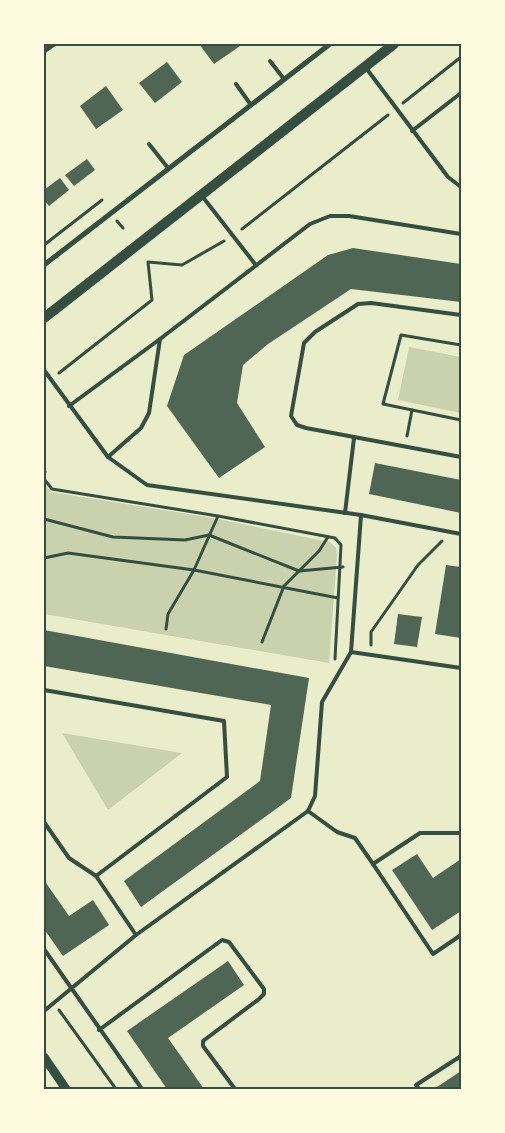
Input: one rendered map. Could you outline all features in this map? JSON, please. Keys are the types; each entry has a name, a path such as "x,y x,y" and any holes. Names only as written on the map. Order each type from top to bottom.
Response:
{"main road":[{"path":"44,318 388,46"}],"street":[{"path":"44,51 54,44"},
{"path":"44,265 330,44"},
{"path":"44,1057 66,1089"}],"lane":[{"path":"270,61 284,79"},
{"path":"365,66 448,177 461,187"},
{"path":"236,84 251,105"},
{"path":"412,131 461,93"},
{"path":"149,144 168,168"},
{"path":"200,195 255,264"},
{"path":"69,406 310,224 330,216 349,216 461,234"},
{"path":"461,315 371,303 358,304 315,332 304,343 292,416 297,425 306,428 461,458"},
{"path":"108,457 141,428 149,413 160,339"},
{"path":"44,370 108,457 148,485 344,513 461,534"},
{"path":"344,513 354,438"},
{"path":"44,1011 136,935 308,811 315,796 322,702 351,652 361,516"},
{"path":"351,652 461,668"},
{"path":"44,690 224,721 227,777 96,876"},
{"path":"308,811 337,832 355,838 433,954 461,935"},
{"path":"44,822 69,858 96,876 136,935"},
{"path":"373,864 420,833 461,833"},
{"path":"99,1030 222,940 229,942 264,989 264,994 203,1040 203,1046 235,1089"},
{"path":"44,949 142,1089"},
{"path":"419,1089 416,1085 461,1056"}],"path":[{"path":"50,380 152,300 148,262 182,265 233,236 461,57"},
{"path":"44,245 102,200"},
{"path":"461,345 401,335 383,404 461,420"},
{"path":"405,447 412,410"},
{"path":"44,479 52,489 218,516 335,538 341,545 334,652 337,675"},
{"path":"166,629 168,614 194,570 218,516"},
{"path":"44,519 113,537 185,540 209,535 299,571 341,567 357,568"},
{"path":"372,655 371,632 418,565 436,545 456,533"},
{"path":"262,642 284,586 319,551 328,537"},
{"path":"44,558 68,553 194,570 338,598"},
{"path":"54,1003 116,1089"}],"green space":[{"path":"409,347 461,357 461,413 398,400"},
{"path":"44,483 51,492 213,518 330,542 336,548 337,555 329,663 44,614"},
{"path":"62,733 182,753 108,810"}],"building":[{"path":"199,44 243,44 214,64"},
{"path":"167,62 182,82 155,103 139,83"},
{"path":"106,86 123,110 96,129 80,106"},
{"path":"87,159 95,170 74,186 65,175"},
{"path":"60,178 69,190 49,206 44,200 44,190"},
{"path":"353,248 461,264 461,302 351,289 268,344 243,365 237,403 265,447 219,478 167,406 184,355 328,255"},
{"path":"375,463 461,480 461,513 369,494"},
{"path":"446,565 461,567 461,638 435,634"},
{"path":"398,614 422,617 417,647 394,644"},
{"path":"44,630 309,678 291,798 141,907 124,881 260,781 271,705 44,666"},
{"path":"417,854 433,878 461,859 461,911 432,930 392,870"},
{"path":"44,880 69,916 93,900 109,925 63,956 44,929"},
{"path":"228,961 244,985 168,1038 204,1089 167,1089 127,1031"},
{"path":"461,1071 461,1089 434,1089"}]}
